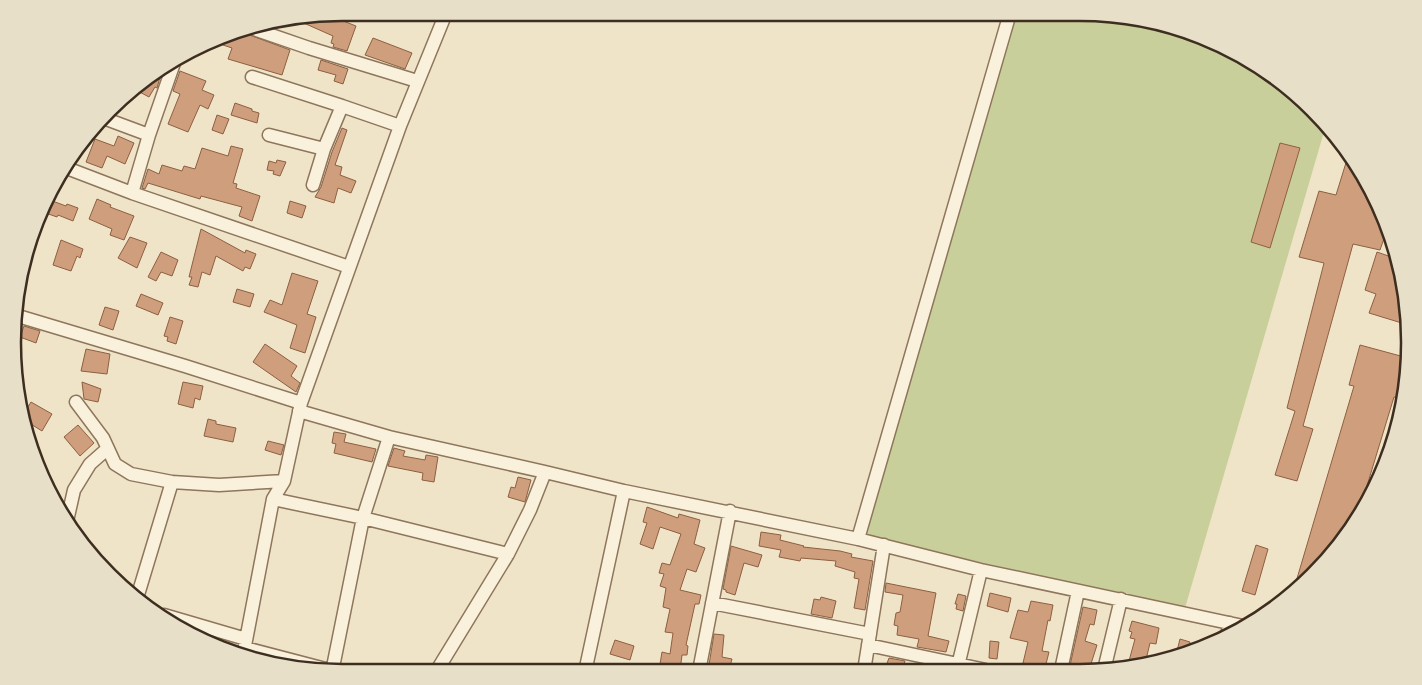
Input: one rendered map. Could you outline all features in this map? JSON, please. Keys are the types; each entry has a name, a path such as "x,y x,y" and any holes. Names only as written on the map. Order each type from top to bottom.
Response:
{"street":[{"path":"245,647 273,499 284,481 300,407 400,126 442,21"},
{"path":"858,539 1007,21"},
{"path":"261,32 308,48 417,81"},
{"path":"132,193 149,135 171,70"},
{"path":"252,77 400,126"},
{"path":"313,184 324,149 342,106"},
{"path":"110,121 149,135"},
{"path":"269,135 324,149"},
{"path":"71,170 132,193 349,267"},
{"path":"22,317 185,366 389,437 624,491 730,511 858,539 1078,592 1121,599 1226,629"},
{"path":"76,402 103,438 115,464 131,474 172,482 219,485 284,481"},
{"path":"335,664 363,518 389,437"},
{"path":"69,511 74,490 90,464 107,449"},
{"path":"441,664 508,554 530,510 545,472"},
{"path":"139,591 172,482"},
{"path":"587,664 624,491"},
{"path":"273,499 363,518 508,554"},
{"path":"700,664 730,511"},
{"path":"865,664 884,545"},
{"path":"959,664 981,570"},
{"path":"1062,664 1078,592"},
{"path":"1106,663 1121,599"},
{"path":"712,603 869,640 948,664"},
{"path":"189,625 245,647 292,660"}],"green space":[{"path":"1015,21 1080,21 1121,24 1142,27 1183,38 1222,54 1258,75 1307,115 1323,134 1185,608 863,536"}],"building":[{"path":"343,21 356,26 347,51 333,47 334,44 331,43 333,36 305,24"},
{"path":"249,35 290,50 282,75 228,59 232,48 223,45"},
{"path":"373,38 412,53 405,69 365,55"},
{"path":"321,60 348,69 343,84 334,81 336,75 318,70"},
{"path":"180,71 206,81 202,90 214,95 208,109 200,105 188,132 168,124 180,94 173,91"},
{"path":"160,78 157,88 155,87 149,97 141,93"},
{"path":"235,103 259,113 257,123 231,115"},
{"path":"217,115 229,119 223,134 212,130"},
{"path":"342,128 347,130 335,165 342,167 340,175 356,181 351,193 338,188 334,203 315,197 321,187"},
{"path":"118,136 134,143 125,164 107,156 102,168 86,162 95,139 114,146"},
{"path":"1280,143 1300,148 1270,248 1251,242"},
{"path":"231,146 243,149 233,183 237,184 236,188 260,196 252,221 239,216 242,207 201,196 200,199 148,183 145,189 142,188 148,169 159,174 162,165 182,171 184,166 195,169 202,148 228,156"},
{"path":"277,160 286,162 280,176 273,174 274,171 267,170 269,161 276,163"},
{"path":"1346,163 1368,200 1384,239 1380,250 1353,244 1303,426 1313,429 1297,481 1275,475 1295,411 1287,408 1324,263 1299,257 1319,191 1336,195"},
{"path":"97,199 111,205 110,207 134,216 124,240 110,235 112,229 89,219"},
{"path":"53,201 78,208 73,221 58,215 57,217 48,214"},
{"path":"290,201 306,206 302,218 287,213"},
{"path":"201,229 245,253 246,250 256,254 250,269 245,267 243,271 216,256 210,275 202,272 198,287 189,285 192,277 189,277"},
{"path":"130,237 147,243 137,268 118,258"},
{"path":"61,240 83,249 80,258 77,256 71,271 53,265"},
{"path":"161,252 178,260 172,276 161,272 156,281 148,277"},
{"path":"1377,252 1389,256 1395,280 1400,322 1369,313 1376,294 1365,290"},
{"path":"292,273 318,281 307,314 316,317 305,353 290,348 297,325 264,312 270,300 282,305"},
{"path":"237,289 254,294 250,307 233,302"},
{"path":"141,294 163,303 158,315 136,306"},
{"path":"105,307 119,311 113,330 99,325"},
{"path":"170,317 183,321 176,344 167,341 168,337 164,336"},
{"path":"24,326 40,331 36,343 21,337"},
{"path":"265,344 297,366 291,376 300,383 296,392 253,362"},
{"path":"1360,345 1400,356 1396,398 1394,397 1366,488 1347,521 1321,554 1297,579 1354,386 1349,385"},
{"path":"86,349 110,354 107,374 81,371"},
{"path":"82,382 101,389 98,402 84,399"},
{"path":"183,382 203,386 200,400 195,398 193,408 178,404"},
{"path":"31,402 52,414 42,431 32,425 28,407"},
{"path":"208,419 216,421 216,424 236,428 233,442 204,436"},
{"path":"78,425 94,443 80,456 64,437"},
{"path":"334,432 346,434 344,442 376,449 372,462 334,453 336,444 332,443"},
{"path":"268,441 284,445 281,455 265,450"},
{"path":"394,448 405,451 403,456 425,460 426,455 438,457 434,482 422,480 423,473 388,466"},
{"path":"518,477 531,480 525,502 508,497 511,487 515,488"},
{"path":"647,507 678,518 679,514 700,520 694,544 705,548 696,572 687,569 680,590 701,595 699,604 695,604 686,645 688,646 687,655 682,655 681,664 660,664 662,652 670,654 673,633 665,632 670,609 663,607 666,588 660,586 664,574 659,573 662,563 670,565 681,534 660,527 653,549 640,544 647,523 643,522"},
{"path":"761,532 781,535 780,540 803,547 840,551 852,554 851,557 873,561 865,610 854,608 859,579 854,578 855,572 835,566 836,561 801,558 800,561 779,557 781,550 759,546"},
{"path":"1256,545 1268,549 1255,595 1242,591"},
{"path":"731,546 762,555 758,567 744,563 735,595 723,589"},
{"path":"886,583 936,593 928,636 949,641 946,652 917,647 919,639 897,635 898,626 894,625 896,613 900,612 903,595 885,592"},
{"path":"990,593 1011,598 1008,612 987,606"},
{"path":"958,594 966,596 963,611 956,609 957,604 955,604"},
{"path":"821,597 836,601 832,618 811,614 814,599 820,600"},
{"path":"1031,601 1053,605 1042,651 1049,652 1046,664 1023,663 1028,642 1010,638 1018,610 1028,612"},
{"path":"1083,607 1097,610 1094,625 1090,624 1085,641 1097,645 1091,663 1070,664"},
{"path":"1132,621 1159,628 1156,644 1150,643 1147,657 1129,660 1135,639 1130,638 1132,632 1129,631"},
{"path":"714,634 724,635 722,657 732,659 731,664 709,664"},
{"path":"1180,639 1190,642 1190,644 1178,649"},
{"path":"615,640 634,646 630,660 610,654"},
{"path":"990,641 999,642 997,659 989,658"},
{"path":"889,658 905,661 904,664 887,664"}]}
